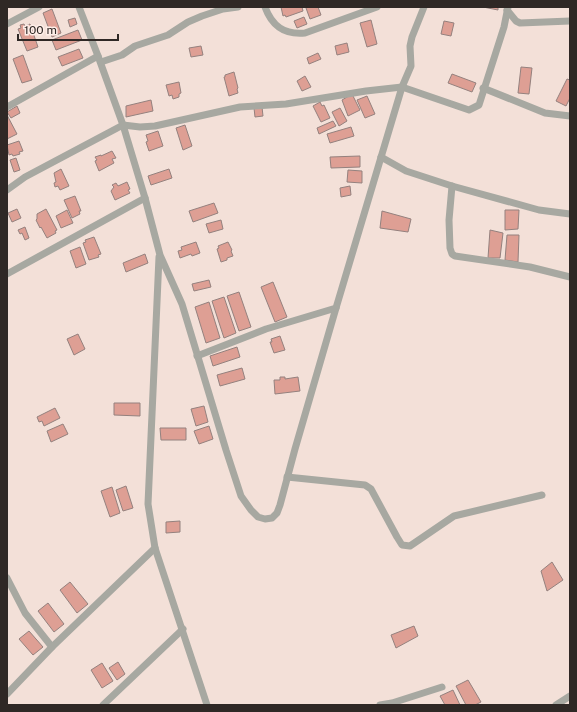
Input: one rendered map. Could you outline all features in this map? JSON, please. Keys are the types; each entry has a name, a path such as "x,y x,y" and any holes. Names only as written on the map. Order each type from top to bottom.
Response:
{"street":[{"path":"7,24 39,7"},
{"path":"79,7 100,59 123,125 160,255 182,304 241,496 251,510 258,517 264,519 272,518 277,513 381,157 402,87 411,66 410,46 424,7"},
{"path":"7,107 100,59 122,55 135,46 168,34 188,22 202,16 223,9 238,7"},
{"path":"265,7 268,15 283,31 294,34 305,33 377,7"},
{"path":"508,9 516,21 520,23 570,21"},
{"path":"7,190 25,177 123,125 140,127 155,126 240,108 286,104 366,91 402,87 469,110 479,105 483,88 504,27 508,9"},
{"path":"483,88 545,113 570,116"},
{"path":"381,157 406,171 452,186 539,210 570,214"},
{"path":"452,186 449,220 450,248 452,254 462,258 530,267 570,277"},
{"path":"7,274 145,198"},
{"path":"160,255 148,504 155,548 206,702 200,705"},
{"path":"197,356 266,329 336,308"},
{"path":"287,477 365,485 371,489 402,545 410,546 454,516 542,495"},
{"path":"7,694 52,647 155,548"},
{"path":"7,578 9,589 52,647"},
{"path":"103,705 183,629"},
{"path":"380,705 442,687"},
{"path":"556,705 568,700"}],"building":[{"path":"281,7 302,7 303,11 286,17 285,15 283,16"},
{"path":"318,7 321,15 310,19 306,8"},
{"path":"483,7 498,7 498,10"},
{"path":"52,9 61,33 52,37 43,13"},
{"path":"304,17 307,24 297,28 294,21"},
{"path":"75,18 77,24 70,27 68,20"},
{"path":"371,20 377,44 367,47 360,23"},
{"path":"444,21 454,23 451,36 441,34"},
{"path":"24,24 25,26 30,24 38,47 27,51 18,29 21,28 20,25"},
{"path":"78,30 82,40 56,50 52,40"},
{"path":"347,43 349,52 337,55 335,46"},
{"path":"201,46 203,55 191,57 189,48"},
{"path":"79,49 83,58 62,66 58,57"},
{"path":"318,53 321,59 309,64 307,58"},
{"path":"23,55 32,80 22,83 13,59"},
{"path":"521,67 532,68 529,94 518,93"},
{"path":"234,72 238,93 229,96 224,77 225,75"},
{"path":"452,74 476,83 472,92 448,83"},
{"path":"305,76 311,87 302,91 297,81"},
{"path":"567,79 570,80 570,98 566,106 556,101"},
{"path":"179,82 181,93 179,94 179,97 173,99 172,95 169,96 166,85"},
{"path":"352,94 360,110 348,116 342,100"},
{"path":"367,96 375,114 365,118 357,100"},
{"path":"151,100 153,111 126,117 126,106"},
{"path":"320,102 322,106 324,105 330,118 321,122 313,106"},
{"path":"17,106 20,113 11,118 7,112"},
{"path":"262,107 263,116 255,117 254,108"},
{"path":"340,108 347,121 339,126 332,112"},
{"path":"7,115 17,134 7,139"},
{"path":"333,121 336,126 319,134 317,128"},
{"path":"185,125 192,146 183,150 176,128"},
{"path":"351,127 354,136 330,143 327,134"},
{"path":"158,131 163,146 149,151 146,142 148,141 146,135"},
{"path":"19,141 23,151 19,152 20,154 13,156 12,154 9,155 7,145"},
{"path":"112,151 116,158 112,159 114,163 99,171 95,157"},
{"path":"360,156 360,167 331,168 330,157"},
{"path":"16,158 20,170 14,172 10,160"},
{"path":"61,169 69,186 60,190 58,186 55,187 54,183 56,182 54,173"},
{"path":"169,169 172,178 151,185 148,176"},
{"path":"348,170 362,171 362,183 347,182"},
{"path":"127,182 130,193 115,200 111,191 114,187 112,185 116,183 118,186"},
{"path":"350,186 351,195 341,197 340,188"},
{"path":"75,196 81,211 79,211 80,214 72,218 64,200"},
{"path":"214,203 218,213 193,222 189,211"},
{"path":"17,209 21,218 12,222 8,213"},
{"path":"46,209 57,230 55,231 56,233 47,238 36,220 37,214"},
{"path":"67,210 73,223 61,228 56,216"},
{"path":"505,210 519,210 518,229 505,230"},
{"path":"382,211 411,219 408,232 380,228"},
{"path":"221,220 223,229 209,233 206,224"},
{"path":"25,227 29,238 25,240 22,233 20,234 18,230"},
{"path":"490,230 503,233 500,258 488,258"},
{"path":"507,235 519,235 518,262 505,260"},
{"path":"94,237 101,254 98,255 99,257 89,260 83,243 86,242 85,240"},
{"path":"196,242 200,253 192,256 191,254 180,258 178,251 182,250 181,247"},
{"path":"228,242 233,256 221,262 217,249 219,248 218,246"},
{"path":"80,247 86,264 76,268 70,251"},
{"path":"145,254 148,263 126,272 123,263"},
{"path":"209,280 211,287 194,291 192,284"},
{"path":"273,282 287,317 275,322 261,287"},
{"path":"239,292 251,327 239,331 227,296"},
{"path":"224,297 236,333 224,338 212,301"},
{"path":"209,302 220,338 206,343 195,307"},
{"path":"78,334 85,349 74,355 67,339"},
{"path":"280,336 285,350 274,353 270,342 272,342 271,339"},
{"path":"237,347 240,357 213,366 210,356"},
{"path":"242,368 245,379 220,386 217,375"},
{"path":"280,377 285,377 285,379 298,377 300,391 275,394 274,380 280,380"},
{"path":"114,403 140,403 140,416 114,415"},
{"path":"204,406 208,422 196,426 191,409"},
{"path":"55,408 60,418 44,426 42,421 39,422 37,417"},
{"path":"63,424 68,434 51,442 47,431"},
{"path":"209,426 213,439 199,444 194,431"},
{"path":"160,428 186,428 186,440 161,440"},
{"path":"126,486 133,508 123,511 116,490"},
{"path":"112,487 120,513 110,517 101,491"},
{"path":"180,521 180,532 166,533 166,522"},
{"path":"552,562 563,580 547,591 541,571"},
{"path":"70,582 88,604 77,613 60,590"},
{"path":"48,603 64,624 54,632 38,611"},
{"path":"414,626 418,636 396,648 391,635"},
{"path":"29,631 43,647 33,655 19,639"},
{"path":"118,662 125,674 117,680 109,668"},
{"path":"102,663 113,681 102,688 91,670"},
{"path":"468,680 481,702 475,705 466,705 456,686"},
{"path":"453,690 460,705 445,705 440,696"}]}
